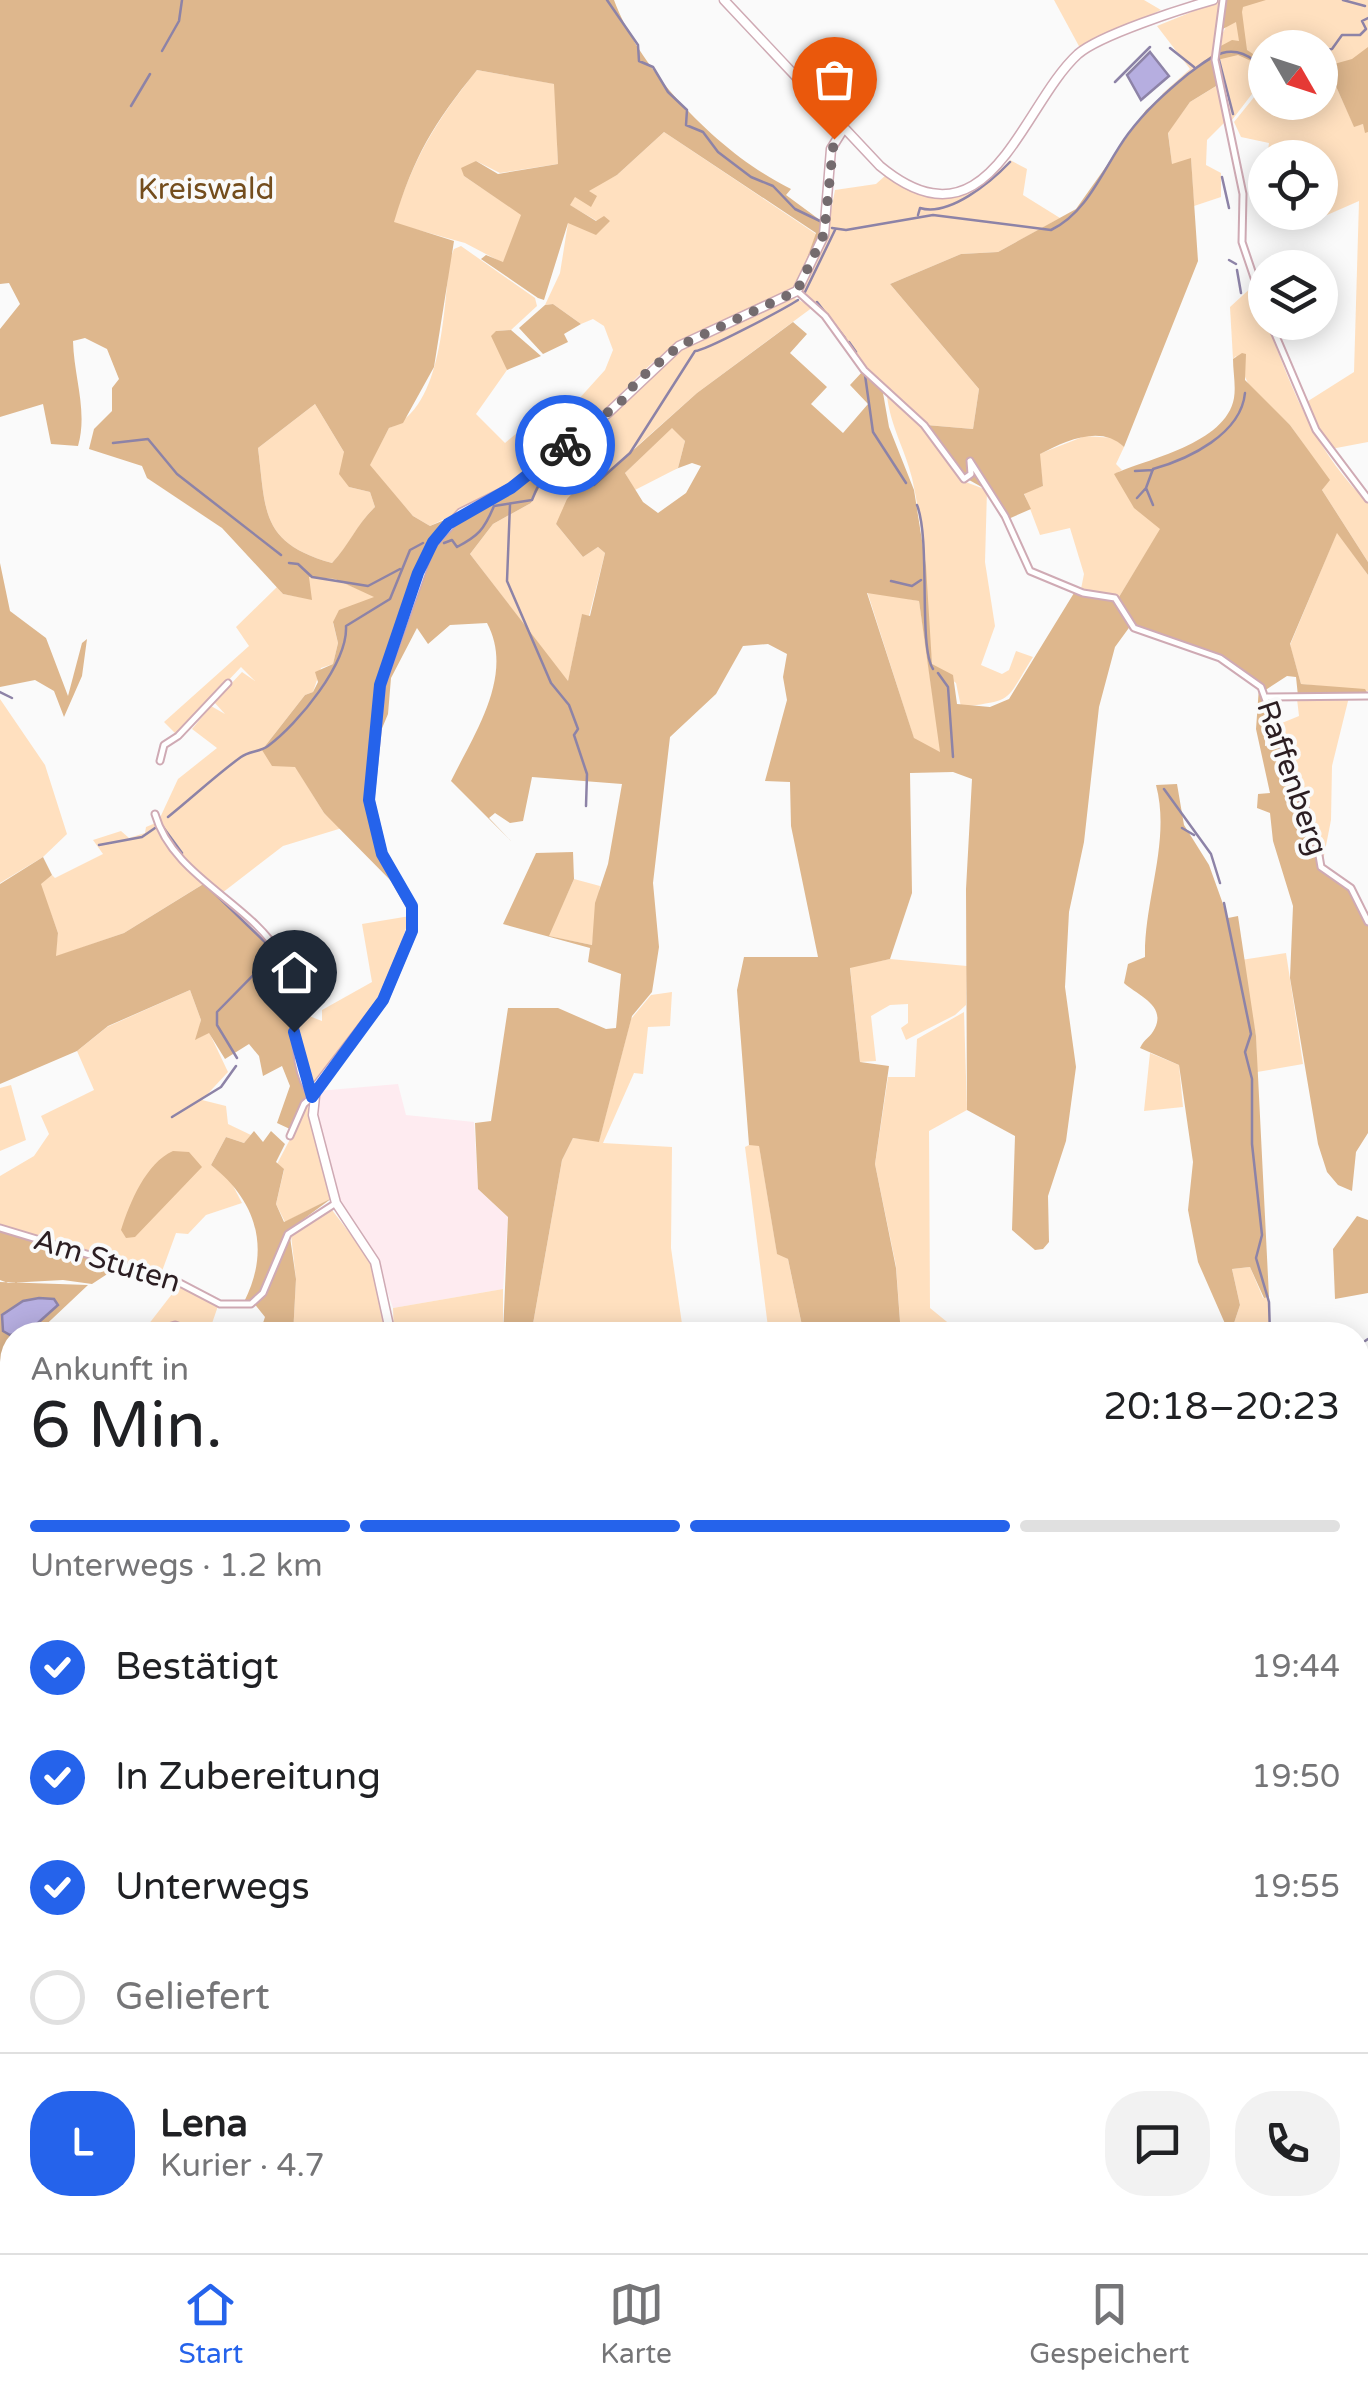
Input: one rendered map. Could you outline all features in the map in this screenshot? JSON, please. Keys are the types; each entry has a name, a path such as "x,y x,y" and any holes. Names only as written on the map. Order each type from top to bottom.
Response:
{"street":[{"path":"724,0 880,166 902,182 936,191 965,187 1006,158 1059,77 1090,45 1213,0"},
{"path":"1223,0 1215,56 1244,194 1242,242 1248,260"},
{"path":"290,1136 304,1104 389,990 412,931 413,906 382,854 369,800 380,685 433,542 461,514 511,488 608,413 679,346 797,291 824,234 832,144 844,128"},
{"name":"Raffenberg","path":"797,291 826,316 864,370 924,426 961,476 970,477 970,461 976,466 1030,571 1084,593 1116,598 1134,628 1220,658 1244,672 1267,697 1291,777 1316,838 1321,867 1351,888 1368,922"},
{"path":"1278,340 1316,430 1368,499"},
{"path":"160,761 164,745 178,736 228,683"},
{"path":"1267,697 1368,696"},
{"path":"155,814 174,851 276,948 296,993 294,1032 336,1203 378,1270 388,1322"},
{"name":"Am Stuten","path":"0,1228 176,1281 220,1304 252,1304 266,1289 288,1234 336,1203"}],"shaded area":[{"path":"1054,0 1144,0 1161,10 1080,48"},
{"path":"1221,0 1213,57 1228,119 1207,140 1206,165 1221,173 1221,197 1194,206 1191,159 1172,165 1168,132 1190,102 1218,85 1162,94 1190,69 1157,26"},
{"path":"1240,0 1368,0 1368,56 1338,67 1338,30 1248,30 1248,99 1232,120 1217,44"},
{"path":"1150,52 1169,76 1141,100 1127,75"},
{"path":"477,70 555,84 558,164 500,173 476,161 464,176 522,215 503,263 465,243 393,223 427,142"},
{"path":"1338,91 1354,126 1363,124 1368,132 1368,442 1331,449 1305,403 1354,372 1359,201 1338,210 1338,140 1255,140 1241,137 1234,122 1248,105 1248,120 1338,120"},
{"path":"664,132 816,234 797,286 678,344 572,435 568,411 605,370 613,350 604,326 593,319 581,324 553,304 545,305 560,273 568,223 597,221 569,205 575,196 617,175"},
{"path":"1010,160 1027,169 1023,195 1060,218 998,252 961,254 890,284 979,389 973,429 926,425 866,370 828,315 802,292 826,238 835,190 876,184 886,175 919,188 951,191 982,181"},
{"path":"461,246 535,298 537,306 511,330 496,331 507,370 476,414 505,443 542,412 554,417 565,414 568,438 508,488 430,526 413,516 369,465 389,428 407,417 431,379 442,329 450,259 454,249"},
{"path":"1248,290 1248,340 1274,340 1312,428 1328,455 1368,502 1368,562 1322,490 1329,480 1290,425 1250,388 1236,356 1233,359 1230,307"},
{"path":"792,297 813,307 697,393 610,470 587,478 556,524 583,557 598,547 605,553 589,616 582,615 568,682 470,554 493,524 531,503 551,474 576,471 582,457 554,458 680,348"},
{"path":"887,396 923,428 963,481 987,490 985,562 995,626 981,665 1002,674 1009,670 1016,651 1033,657 1012,691 1000,700 961,707 956,683 932,665 917,501"},
{"path":"315,404 344,452 349,487 370,492 375,507 332,563 291,545 271,522 258,448"},
{"path":"672,427 685,441 678,468 635,490 625,473"},
{"path":"1085,436 1115,438 1124,447 1116,464 1122,470 1115,474 1134,507 1161,529 1119,597 1081,589 1084,574 1070,528 1040,535 1024,493 1043,486 1039,454"},
{"path":"1337,532 1368,575 1368,691 1301,684 1290,645"},
{"path":"308,577 335,579 376,597 333,623 338,643 333,664 321,668 313,692 305,695 262,750 295,766 324,813 342,828 283,846 222,893 208,881 124,933 55,957 58,933 40,884 103,854 93,840 121,831 129,838 145,833 146,827 158,822 178,779 217,748 192,729 211,706 225,714 214,702 242,672 255,681 241,667 177,735 164,722 249,646 236,627 277,587 283,594 311,599"},
{"path":"867,591 919,601 941,753 914,739"},
{"path":"1349,697 1332,766 1331,820 1322,866 1277,725 1299,716 1297,699"},
{"path":"0,699 45,765 67,834 43,857 0,883"},
{"path":"574,879 600,886 592,945 548,936"},
{"path":"410,916 386,990 311,1091 296,1031 296,1011 322,1021 322,1010 372,982 362,924"},
{"path":"1286,953 1303,1064 1257,1072 1256,1036 1241,960"},
{"path":"890,959 967,966 966,1005 955,1015 906,1040 901,1028 908,1023 908,1004 890,1005 871,1016 876,1061 860,1062 850,967"},
{"path":"190,990 201,1020 197,1039 209,1032 228,1072 202,1100 226,1106 228,1124 251,1135 244,1143 226,1137 211,1165 230,1180 242,1203 206,1215 188,1234 176,1233 161,1274 0,1225 0,1176 34,1156 49,1134 41,1116 94,1090 77,1051 107,1027"},
{"path":"672,992 670,1026 648,1027 643,1074 634,1073 603,1143 672,1147 671,1248 682,1322 533,1322 562,1160 573,1138 599,1141 631,1019 651,995"},
{"path":"964,1012 967,1110 929,1131 930,1308 947,1322 900,1322 896,1266 875,1164 888,1077 915,1077 917,1039"},
{"path":"1150,1053 1179,1065 1183,1107 1144,1111"},
{"path":"398,1084 406,1115 474,1122 478,1189 508,1217 503,1289 393,1308 376,1259 341,1207 317,1116 318,1091"},
{"path":"11,1085 26,1140 0,1151 0,1088"},
{"path":"308,1105 332,1198 285,1222 276,1204 284,1170 277,1164"},
{"path":"759,1145 777,1253 788,1259 801,1322 767,1322 745,1147"},
{"path":"332,1210 371,1261 385,1322 294,1322 296,1279 291,1235"},
{"path":"1250,1267 1263,1298 1269,1297 1270,1322 1234,1322 1240,1305 1232,1269"},
{"path":"179,1285 218,1306 212,1322 150,1322"},
{"path":"503,1289 503,1322 394,1322 393,1308"},
{"path":"54,1299 58,1305 39,1322 2,1322 2,1315 23,1301"}],"green space":[{"name":"Kreiswald","path":"0,0 614,0 643,56 686,109 738,155 791,189 786,195 824,223 797,286 816,233 664,132 617,175 589,191 597,196 591,207 575,197 570,205 596,221 604,216 610,221 596,235 568,223 544,300 481,259 486,255 503,262 521,215 464,176 461,168 476,161 498,174 558,164 554,84 477,70 437,124 417,159 394,222 454,241 434,367 403,423 389,428 370,465 413,516 430,526 454,516 415,574 400,610 378,691 368,769 368,814 377,847 398,888 324,813 295,767 272,766 262,750 305,695 313,692 318,682 315,672 333,664 338,643 333,622 339,610 374,597 335,579 309,577 312,600 283,594 222,528 147,478 142,466 89,449 94,429 112,411 112,388 119,379 107,349 85,338 73,341 81,407 78,446 51,444 43,404 0,417 0,329 20,304 9,283 0,284","holes":["315,404 344,452 339,474 349,487 370,492 375,507 332,563 291,545 271,522 258,448"]},
{"path":"1227,0 1266,0 1243,7 1248,60 1238,55 1217,60 1217,48 1232,40 1239,41 1236,22 1221,30"},
{"path":"1368,47 1365,133 1363,124 1354,127 1338,91 1338,63 1352,59"},
{"path":"1213,54 1221,83 1190,102 1168,133 1172,164 1191,158 1198,261 1124,447 1115,440 1094,436 1072,440 1040,454 1043,486 1024,494 1031,509 1006,520 987,490 962,476 926,425 973,429 979,389 890,284 961,254 998,252 1076,209 1146,110"},
{"path":"553,304 581,324 564,334 568,342 543,354 519,328 545,305"},
{"path":"793,322 807,334 790,353 827,387 811,404 843,433 868,404 850,385 863,371 883,393 889,427 914,490 926,566 932,664 953,675 957,704 990,707 1009,699 1074,593 1114,601 1131,625 1115,647 1099,707 1084,842 1069,912 1065,987 1076,1067 1066,1141 1048,1196 1049,1242 1043,1249 1035,1250 1012,1230 1015,1136 967,1110 966,889 972,779 953,772 910,773 912,893 890,959 850,968 860,1062 889,1066 875,1164 896,1268 900,1322 801,1322 788,1259 777,1254 759,1146 749,1145 737,990 744,957 818,957 791,826 790,782 765,781 787,700 783,677 787,654 768,644 743,646 716,694 670,737 653,883 659,947 652,992 632,1016 599,1142 573,1138 562,1160 533,1322 504,1322 508,1217 478,1189 475,1123 491,1121 508,1008 558,1008 606,1029 616,1028 621,974 588,962 590,948 503,924 536,853 573,852 574,879 549,936 592,945 595,903 608,864 622,784 532,777 523,821 510,823 495,813 489,818 512,842 451,781 480,724 494,683 494,643 487,623 450,625 428,644 417,628 391,678 388,714 378,738 383,685 431,550 459,519 554,458 583,457 576,471 557,472 546,478 531,503 493,524 470,554 568,681 582,614 590,616 605,553 598,547 583,557 556,524 567,499 587,478 611,470 697,393","holes":["672,428 685,441 678,468 673,470 692,463 701,466 686,493 658,513 643,502 625,473","867,593 919,601 940,752 914,738"]},
{"path":"511,330 541,356 507,370 491,336 496,331"},
{"path":"1246,354 1245,380 1290,425 1330,480 1322,490 1368,562 1368,575 1337,533 1290,644 1301,684 1365,689 1368,694 1298,696 1296,677 1287,676 1264,691 1253,678 1223,658 1136,627 1119,597 1160,529 1134,508 1114,474 1183,448 1216,427 1228,414 1234,398 1233,359"},
{"path":"0,563 10,611 46,638 68,696 82,643 87,639 82,676 64,717 54,691 35,680 0,687"},
{"path":"1259,687 1266,701 1265,746 1279,743 1315,838 1320,867 1349,887 1368,924 1368,1133 1356,1152 1352,1191 1338,1185 1327,1172 1318,1144 1290,978 1293,906 1273,841 1270,813 1257,808 1258,794 1270,793 1256,729"},
{"path":"1177,784 1184,825 1209,865 1228,918 1238,916 1256,1036 1269,1297 1264,1298 1250,1267 1232,1269 1240,1305 1234,1322 1224,1322 1198,1262 1188,1210 1193,1162 1179,1065 1140,1048 1155,1028 1157,1013 1124,983 1128,964 1145,957 1159,849 1160,806 1156,785"},
{"path":"43,857 52,875 41,884 58,933 56,956 124,933 205,883 276,951 293,986 293,1032 308,1096 292,1130 277,1123 290,1086 282,1066 263,1076 259,1056 249,1044 225,1059 209,1033 195,1040 201,1020 190,990 108,1026 77,1051 0,1084 0,884"},
{"path":"254,1131 263,1142 271,1131 285,1144 276,1162 284,1169 276,1204 284,1222 332,1198 289,1230 296,1279 294,1322 263,1322 265,1317 253,1302 244,1302 257,1263 255,1227 239,1194 211,1165 226,1137 244,1143"},
{"path":"173,1151 189,1152 202,1167 135,1237 126,1238 121,1230 140,1184 155,1164"},
{"path":"1357,1216 1368,1220 1368,1293 1335,1299 1333,1249"},
{"path":"0,1231 118,1267 92,1284 63,1280 8,1283 0,1280"},
{"path":"0,1282 88,1285 49,1322 0,1322"}],"waterway":[{"path":"162,51 179,21 182,0"},
{"path":"607,0 638,45 639,61 653,67 668,92 687,110 686,125 703,132 718,152 751,177 773,186 795,209 822,222"},
{"path":"1343,0 1365,6"},
{"path":"1338,41 1342,35 1360,35 1366,29 1362,21 1368,18"},
{"path":"1115,82 1150,47"},
{"path":"1170,48 1194,67"},
{"path":"832,228 846,230 933,215 1051,230 1086,200 1119,147 1156,102 1212,57 1228,52 1248,56"},
{"path":"1218,56 1233,114"},
{"path":"131,106 150,74"},
{"path":"918,215 920,208 944,207 969,196 1010,162"},
{"path":"1222,177 1229,208"},
{"path":"805,292 835,230"},
{"path":"1229,260 1236,264"},
{"path":"1237,270 1241,293"},
{"path":"586,478 594,485 630,453 695,351 798,300"},
{"path":"817,302 845,338"},
{"path":"849,342 856,352"},
{"path":"865,375 873,432 906,483"},
{"path":"1153,505 1146,488 1153,469 1211,443 1234,421 1245,393"},
{"path":"113,443 148,439 177,474 281,555"},
{"path":"444,543 452,540 457,547 470,539 483,527 494,506 532,500 541,481 555,469 570,466 584,476"},
{"path":"1135,471 1153,470"},
{"path":"1137,498 1146,488"},
{"path":"510,504 507,581 551,683 569,705 578,729 574,735 587,774 586,806"},
{"path":"917,505 923,542 926,639 933,669"},
{"path":"168,817 232,764 268,746 293,723 330,674 339,657 346,626 390,599 410,550 423,543"},
{"path":"289,563 298,564 312,577 368,586 400,569"},
{"path":"891,581 912,586 921,580"},
{"path":"938,673 948,687 953,757"},
{"path":"0,692 12,698"},
{"path":"1164,789 1211,854 1220,883"},
{"path":"163,827 182,853"},
{"path":"99,845 142,837 155,828"},
{"path":"1182,828 1194,835"},
{"path":"206,885 269,946"},
{"path":"1224,903 1251,1034 1245,1052 1252,1079 1252,1144 1262,1235 1256,1258 1269,1302 1270,1322"},
{"path":"237,1058 217,1025 217,1012 265,963 270,950"},
{"path":"172,1117 221,1087 236,1066"}],"way so far":[{"path":"565,445 620,403 638,380 679,346 797,291 830,213 834,139"}],"route":[{"path":"294,1032 312,1097 377,1010 412,931 412,906 382,854 369,800 380,685 430,547 461,514 522,481 565,445"}]}
